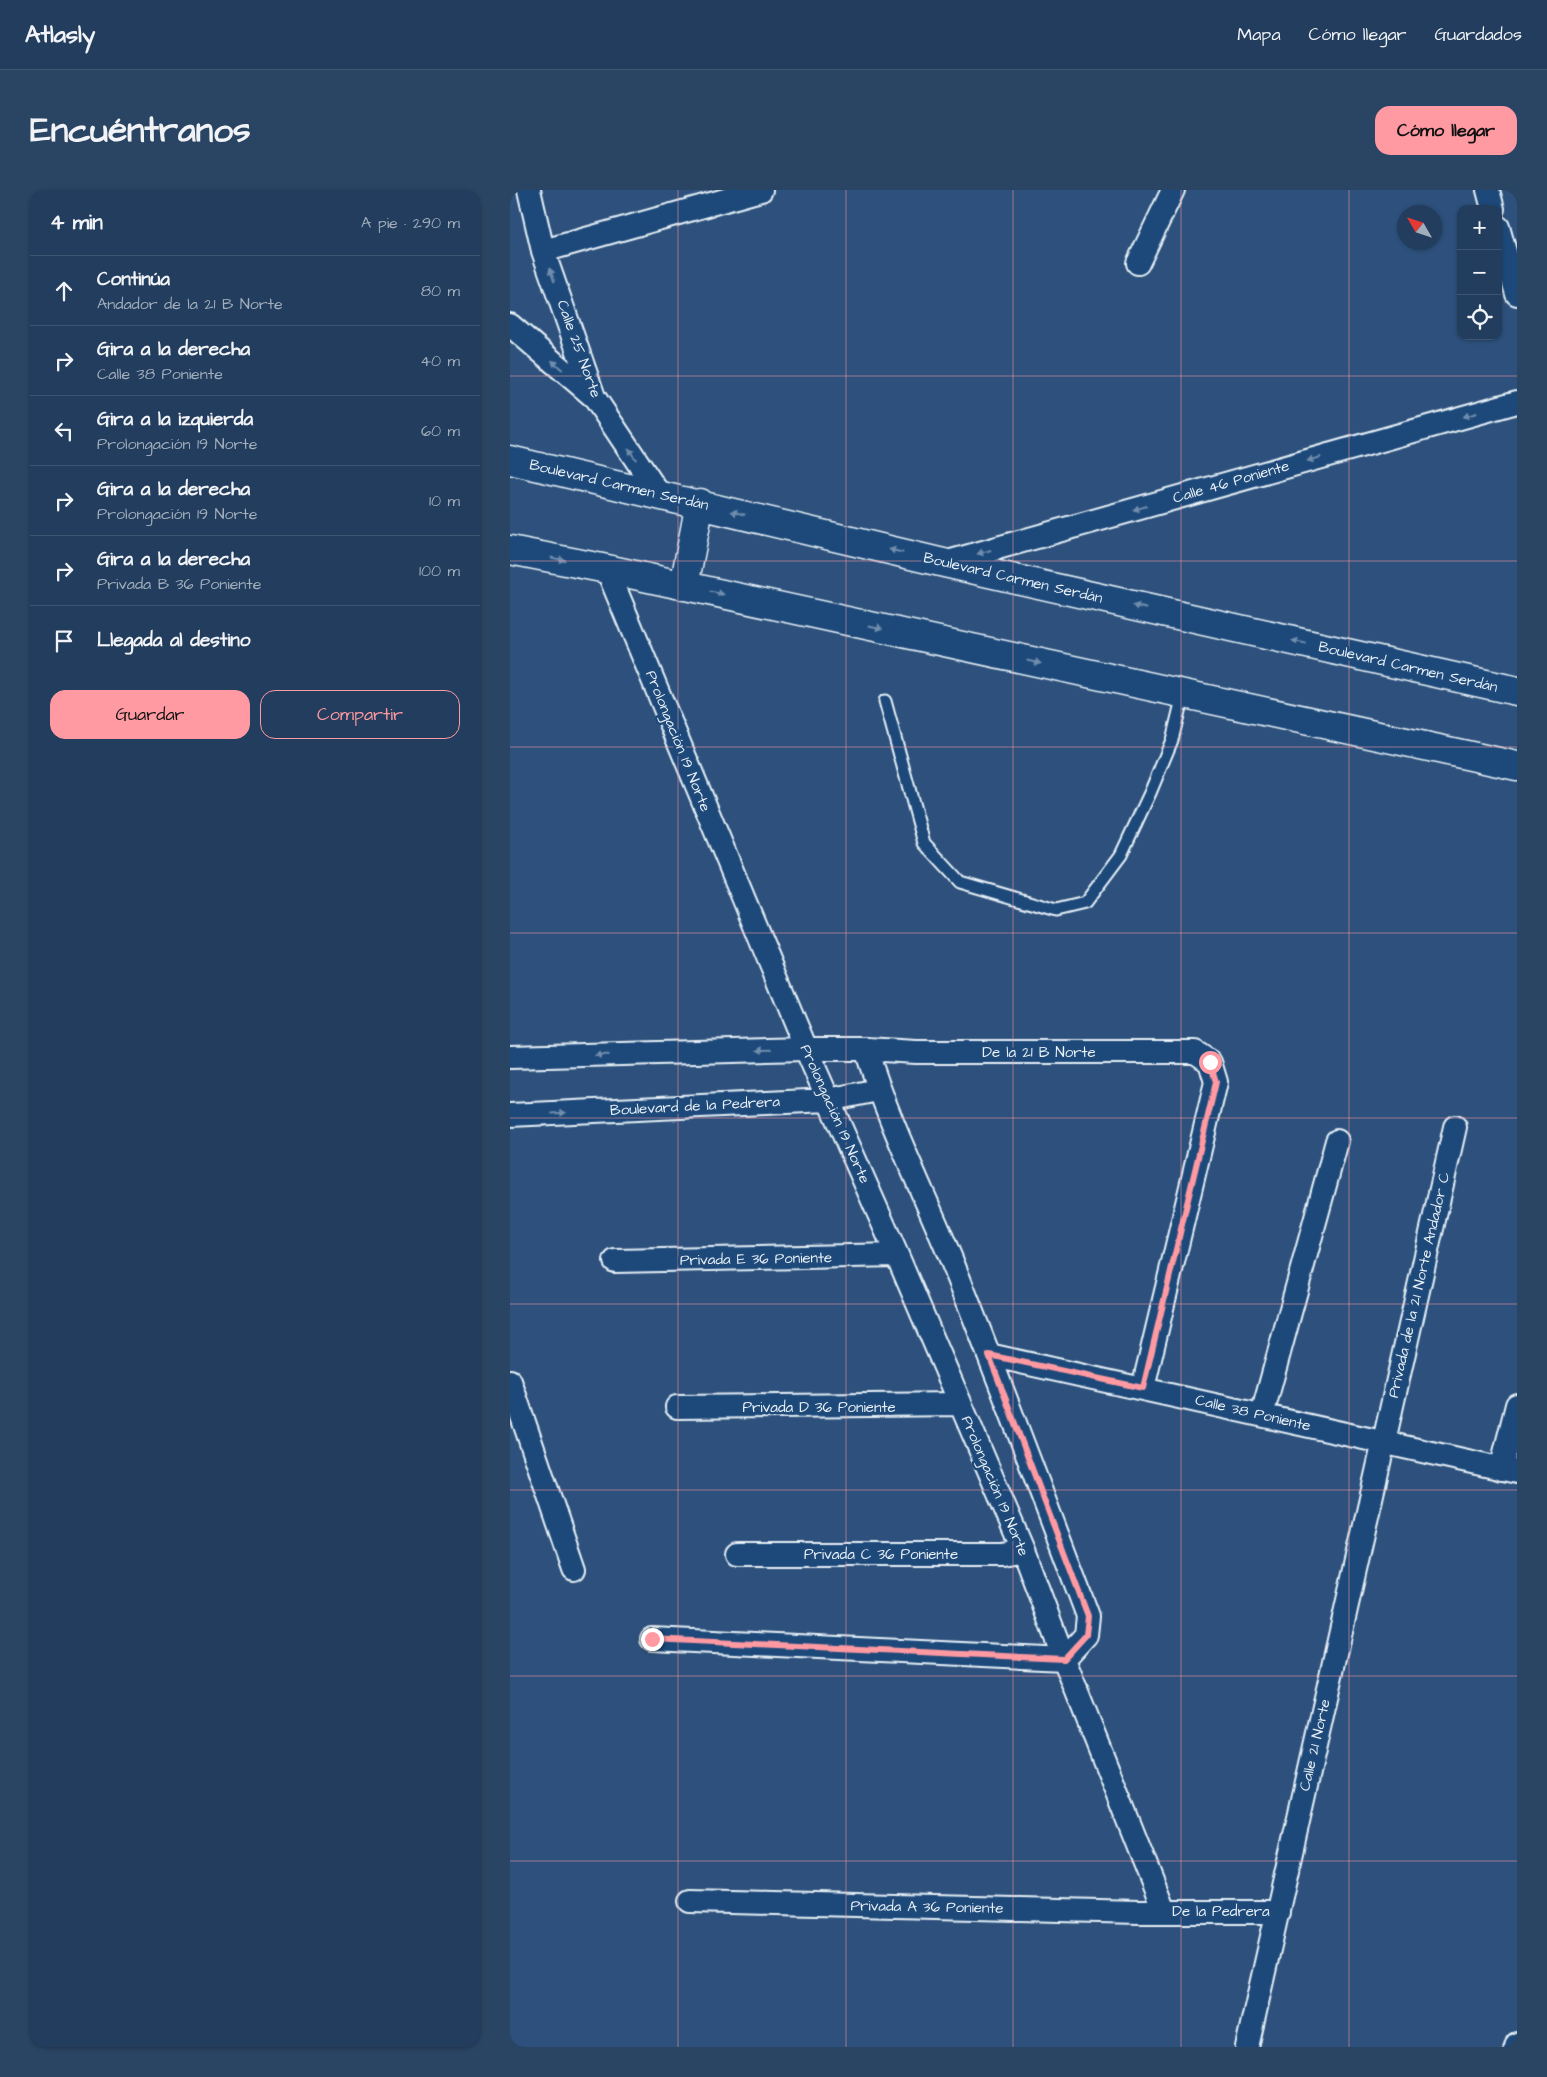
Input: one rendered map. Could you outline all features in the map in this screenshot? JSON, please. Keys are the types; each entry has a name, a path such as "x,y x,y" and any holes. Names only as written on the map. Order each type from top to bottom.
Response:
{"main road":[{"name":"Boulevard Carmen Serdán","path":"510,460 700,503 944,563 1517,691"},
{"path":"684,586 700,503"},
{"path":"510,550 607,569 1517,766"}],"street":[{"name":"Calle 25 Norte","path":"529,190 543,251 594,397 659,494"},
{"path":"543,251 761,190"},
{"path":"1138,263 1173,190"},
{"path":"1488,190 1492,205"},
{"path":"1502,241 1517,294"},
{"path":"510,325 594,397"},
{"name":"Calle 46 Poniente","path":"944,563 1517,402"},
{"name":"Prolongación 19 Norte","path":"607,569 806,1049 897,1255 1023,1550 1164,1911"},
{"path":"510,1057 866,1049 878,1090 950,1258 989,1355 1088,1616 1086,1635 1064,1659 652,1639"},
{"name":"De la 21 B Norte","path":"866,1049 916,1052 1194,1052 1210,1062 1216,1082 1143,1388"},
{"name":"Boulevard de la Pedrera","path":"510,1115 828,1100 878,1090"},
{"name":"Privada de la 21 Norte Andador C","path":"1384,1442 1455,1127"},
{"path":"1262,1415 1337,1142"},
{"name":"Privada E 36 Poniente","path":"615,1261 897,1255"},
{"name":"Calle 38 Poniente","path":"989,1355 1509,1470"},
{"path":"510,1381 574,1569"},
{"name":"Privada D 36 Poniente","path":"677,1408 960,1404"},
{"path":"1509,1470 1517,1405"},
{"name":"Calle 21 Norte","path":"1247,2047 1384,1442"},
{"name":"Privada C 36 Poniente","path":"738,1554 1002,1554 1023,1550"},
{"name":"Privada A 36 Poniente","path":"690,1901 1138,1912 1164,1911"},
{"name":"De la Pedrera","path":"1164,1911 1278,1912"}],"lane":[{"path":"885,701 924,843 960,882 1056,910 1085,903 1121,855 1172,740 1183,694"}],"route":[{"path":"652,1639 1064,1659 1086,1635 1088,1616 989,1355 1143,1388 1216,1082 1210,1062"}]}
